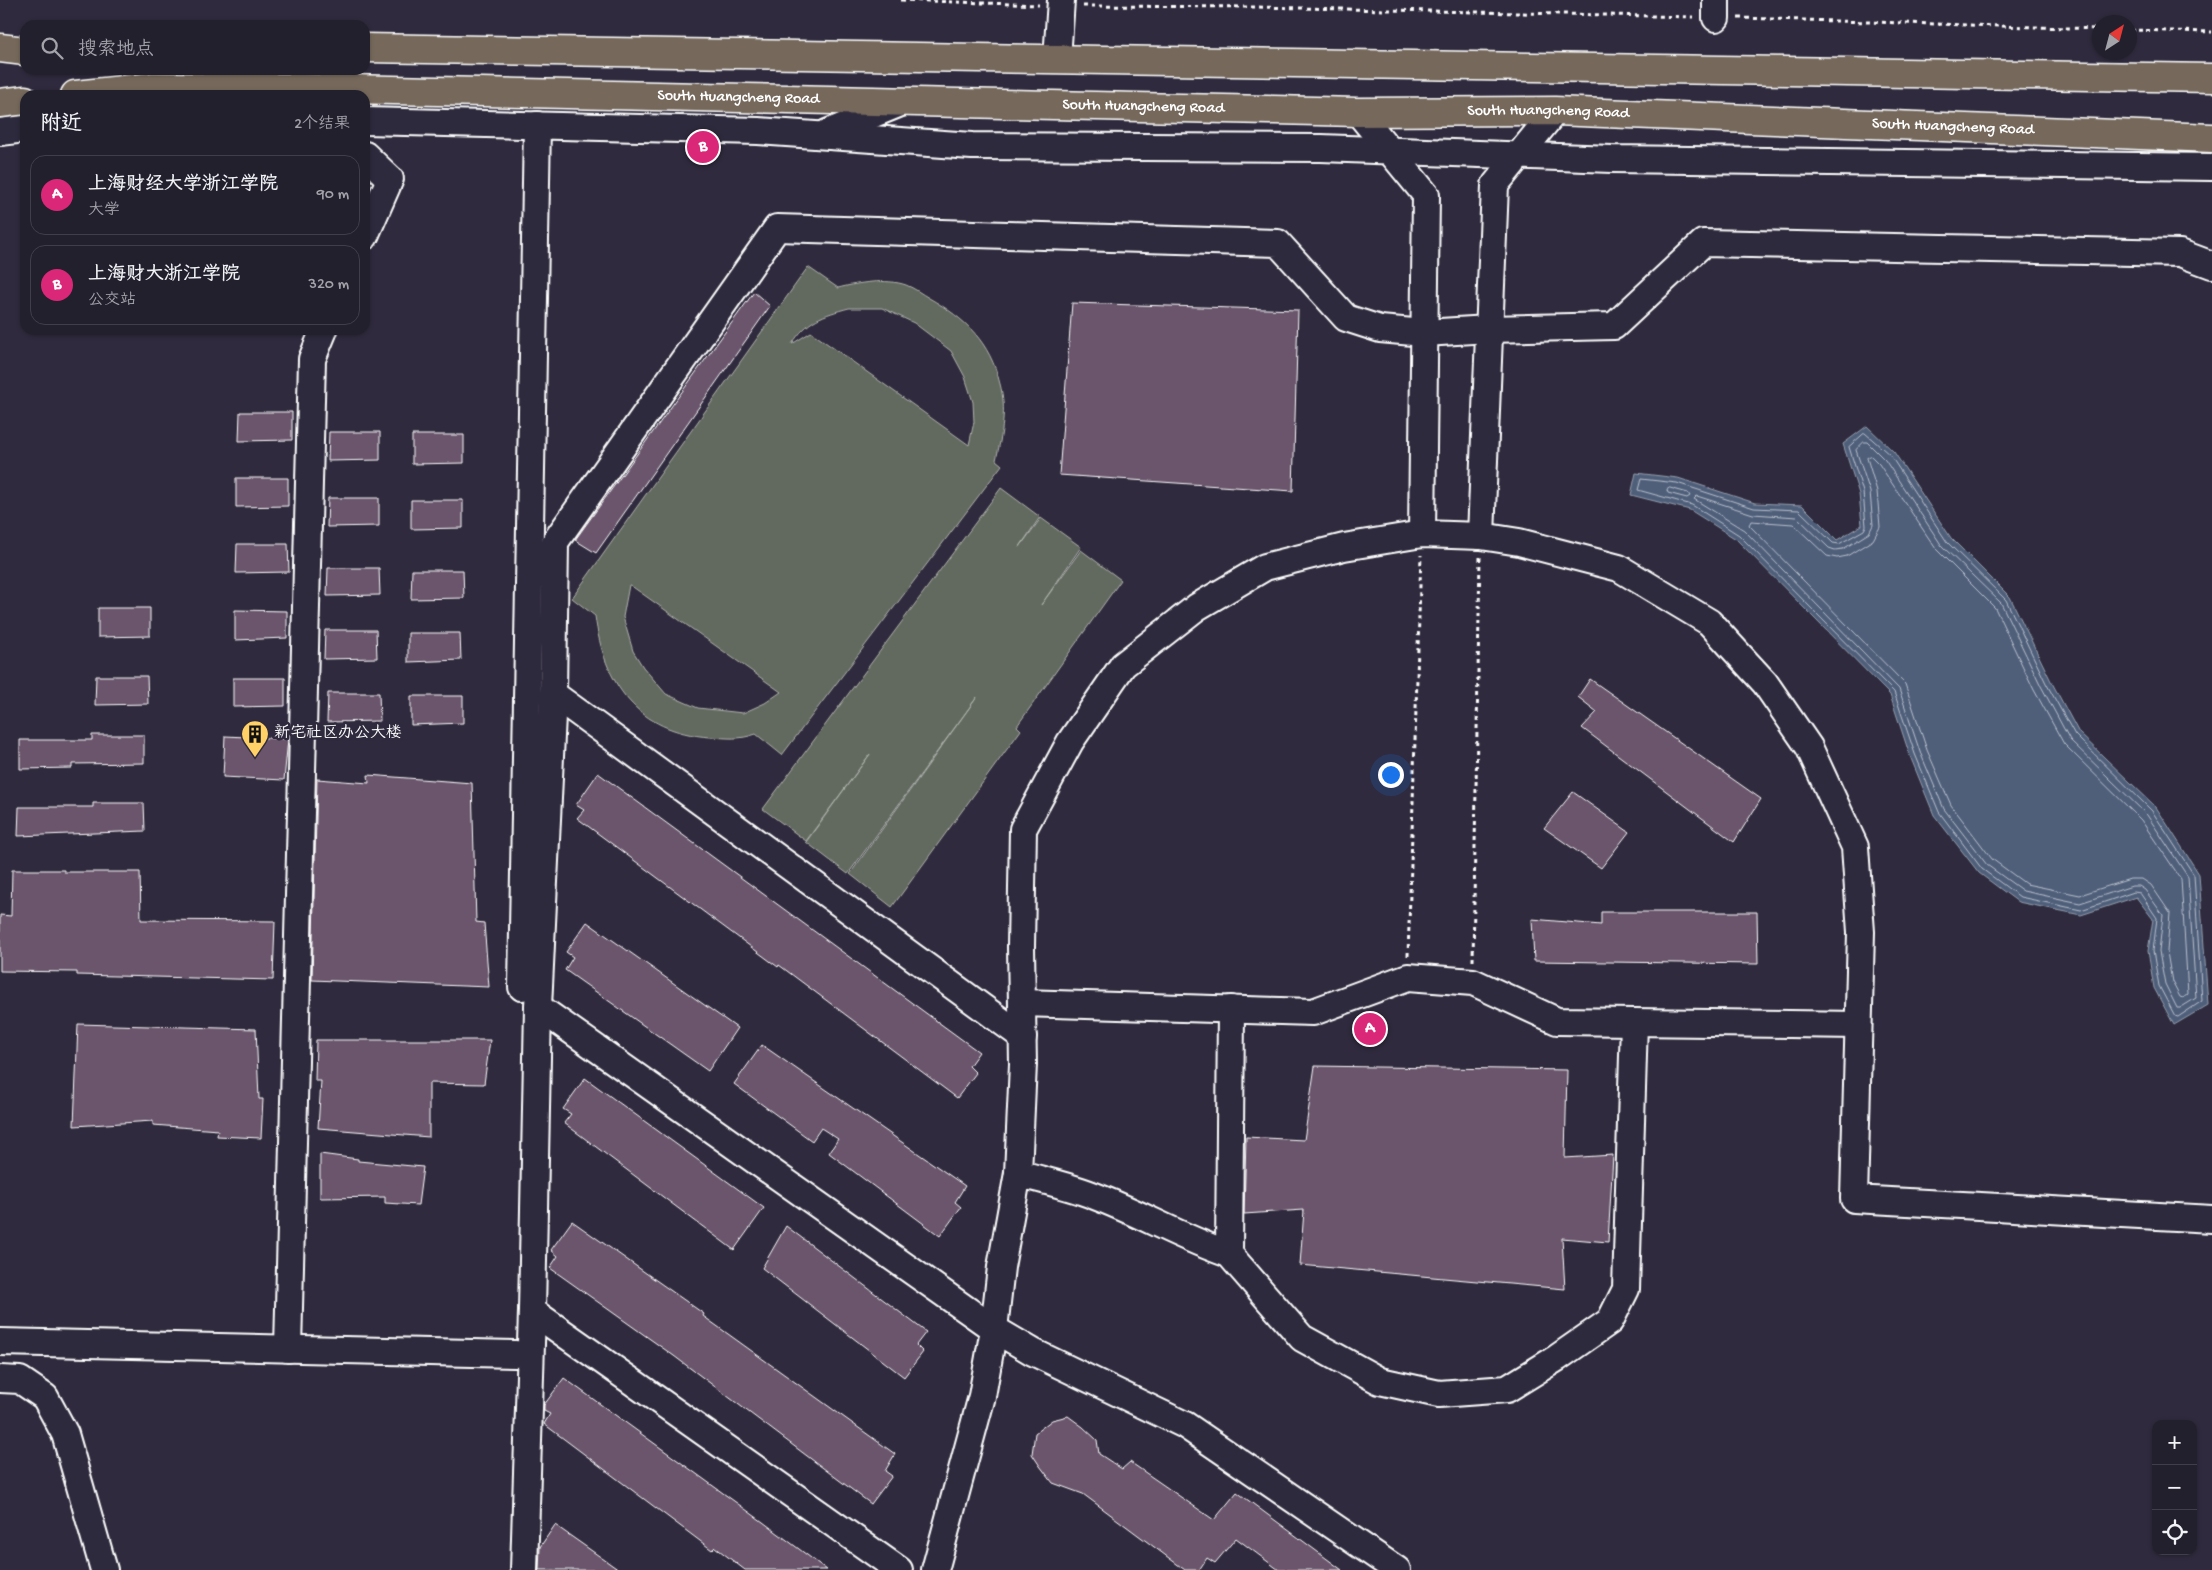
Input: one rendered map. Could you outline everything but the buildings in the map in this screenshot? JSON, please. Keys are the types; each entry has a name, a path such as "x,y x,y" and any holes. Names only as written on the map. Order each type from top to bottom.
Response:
{"main road":[{"path":"0,48 20,50"},
{"path":"370,48 2212,78"},
{"path":"0,54 20,52"},
{"name":"South Huangcheng Road","path":"124,90 153,87 336,86 903,102 1358,112 1555,111 2212,138"},
{"path":"0,103 20,101"},
{"path":"2165,137 2212,148"}],"street":[{"path":"1057,59 1060,3"},
{"path":"821,135 903,102"},
{"path":"1480,536 1495,185 1555,111"},
{"path":"1358,112 1426,195 1422,534"},
{"path":"370,121 758,131 972,146 1321,148 1641,160 2212,167"},
{"path":"512,1570 537,125"},
{"path":"0,132 20,130"},
{"path":"370,160 390,179 370,225"},
{"path":"524,1570 532,1311 538,1007 553,694 555,542 777,228 1278,243 1346,318 1380,329 1424,333 1489,328 1614,326 1703,244 2180,253 2212,265"},
{"path":"288,1349 312,359 322,335"},
{"path":"936,1570 982,1396 994,1329 1001,1266 1018,1173 1023,1037 1023,829 1070,742 1123,665 1197,607 1265,567 1344,547 1422,534 1480,536 1518,542 1620,568 1709,622 1765,682 1809,747 1855,847 1861,932 1854,1199 2212,1219"},
{"path":"553,694 1023,1037"},
{"path":"1022,1004 1313,1012 1408,977 1473,982 1557,1021 1858,1026"},
{"path":"538,1007 994,1329 1032,1352 1185,1425 1397,1570"},
{"path":"1229,1254 1231,1010"},
{"path":"1018,1173 1081,1191 1161,1224 1200,1244 1229,1254 1302,1338 1380,1381 1439,1394 1507,1389 1557,1358 1610,1321 1626,1289 1634,1022"},
{"path":"532,1311 899,1570"},
{"path":"0,1342 515,1354"},
{"path":"0,1379 20,1380 45,1396 65,1434 104,1570"}],"path":[{"path":"901,0 1257,7 1716,9 2092,29"},
{"path":"2137,30 2212,32"},
{"path":"1408,977 1422,534"},
{"path":"1473,982 1480,536"}],"shaded area":[{"path":"808,267 838,288 881,282 909,286 954,314 975,333 983,344 996,369 1002,393 1003,422 996,460 1002,465 782,755 756,734 739,738 728,738 684,733 662,726 644,714 628,700 616,683 606,663 595,616 572,598","holes":["849,308 882,308 914,323 951,351 965,377 973,402 974,422 969,445 811,332 792,344 804,329 816,320","630,585 781,692 765,703 743,713 698,708 666,694 643,667 633,651 623,617"]},
{"path":"1001,488 1040,517 1019,548 1041,518 1081,547 1041,605 1081,550 1121,580 1017,726 1021,730 892,907 850,874 977,697 848,874 806,842 870,754 806,841 763,809"}],"water":[{"path":"1867,426 1894,452 1951,538 2010,597 2079,733 2156,807 2199,874 2208,1005 2174,1025 2154,988 2148,951 2153,919 2136,897 2081,915 2018,902 1979,873 1934,815 1910,756 1890,695 1736,539 1690,510 1631,495 1636,473 1678,478 1755,503 1802,505 1837,540 1862,525 1859,494 1843,444"}],"place":[{"name":"上海财大浙江学院","path":"703,147"},
{"name":"新宅社区办公大楼","path":"255,758"},
{"name":"上海财经大学浙江学院","path":"1370,1029"}]}
